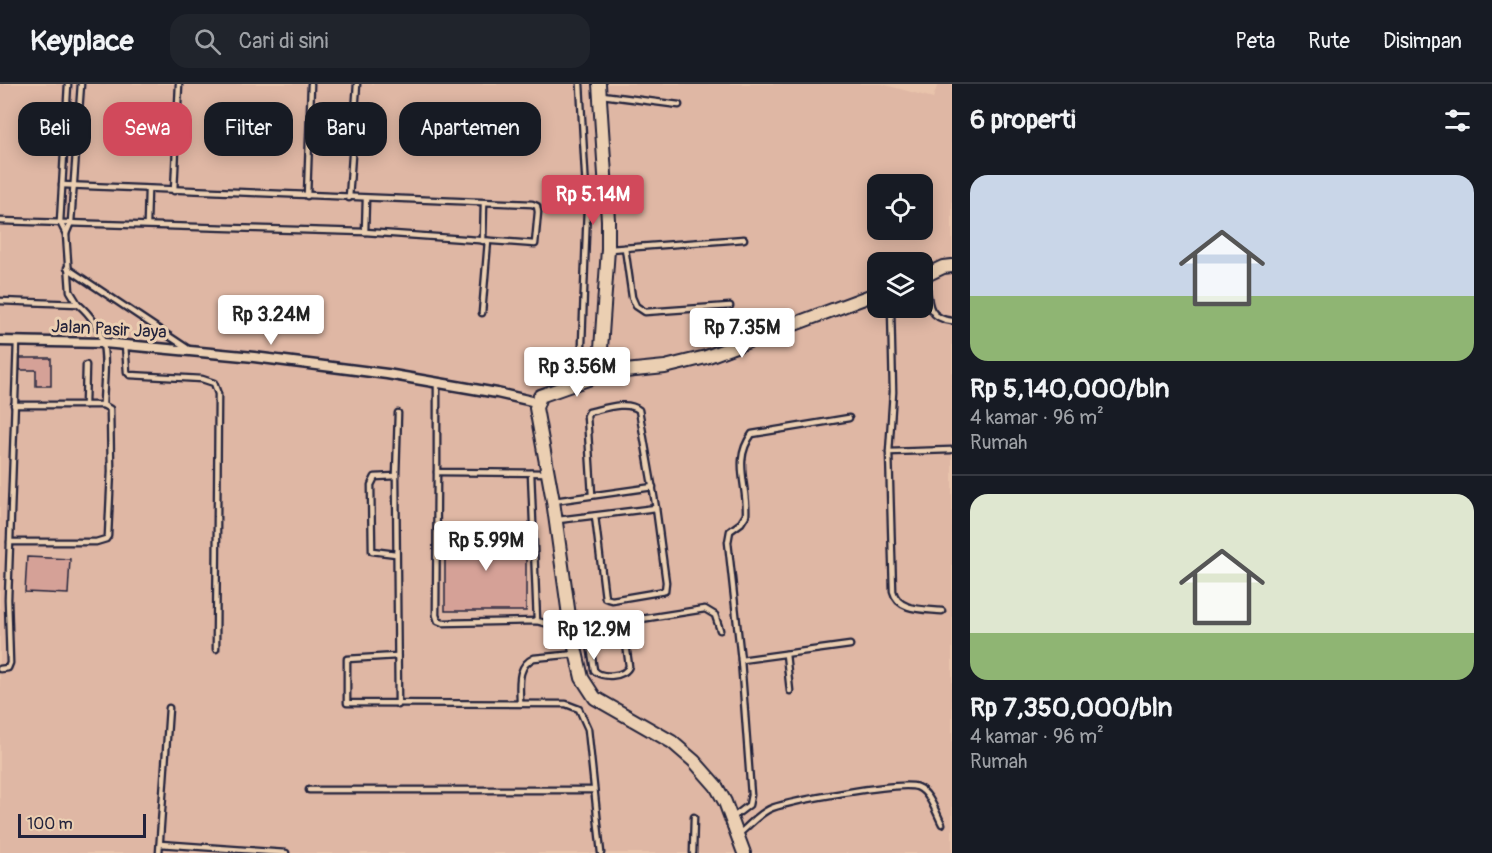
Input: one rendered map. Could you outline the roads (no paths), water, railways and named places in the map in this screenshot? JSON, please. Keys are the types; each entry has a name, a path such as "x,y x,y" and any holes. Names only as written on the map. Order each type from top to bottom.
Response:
{"street":[{"path":"600,89 608,211 608,249 600,363 591,378 540,396 537,402 536,420 549,473 570,630 578,654 582,678 595,698 672,742 694,761 716,786 732,818 744,853"},
{"path":"933,272 952,266"},
{"path":"595,374 665,367 706,357 867,297"},
{"name":"Jalan Pasir Jaya","path":"0,341 104,343 191,351 387,374 537,402"}],"lane":[{"path":"66,234 60,222 68,84"},
{"path":"81,84 71,222 66,234 67,268 70,291 78,304 94,321 104,343 103,405"},
{"path":"174,191 179,84"},
{"path":"307,196 311,84"},
{"path":"350,198 357,84"},
{"path":"578,381 582,344 587,218 580,84"},
{"path":"600,89 679,105"},
{"path":"0,221 365,231 535,244 538,209 532,204 62,185"},
{"path":"147,224 148,190"},
{"path":"365,231 366,199"},
{"path":"482,313 484,203"},
{"path":"608,249 744,239"},
{"path":"625,248 632,297 636,306 645,312 730,306"},
{"path":"67,268 191,351"},
{"path":"0,301 78,304"},
{"path":"933,313 941,320 952,321"},
{"path":"891,318 893,392 889,452 894,596 906,607 942,611"},
{"path":"0,669 8,668 10,663 8,599 17,341"},
{"path":"125,345 127,372 130,375 202,379 214,383 216,387 218,405 216,649"},
{"path":"85,405 86,365"},
{"path":"437,384 435,583 438,621 537,621 570,630 705,609 716,615 720,630"},
{"path":"10,542 96,542 106,539 111,471 110,409 103,405 14,405"},
{"path":"592,495 587,416 589,412 628,405 636,407 639,410 653,487 666,589 662,592 612,600 605,598 595,516"},
{"path":"398,413 396,476 398,705"},
{"path":"732,818 745,809 751,800 741,660 728,542 730,531 746,515 741,457 744,445 752,434 849,418"},
{"path":"889,452 951,450"},
{"path":"437,472 549,473"},
{"path":"531,473 537,621"},
{"path":"396,476 375,477 372,482 371,496 372,551 396,554"},
{"path":"553,501 653,487"},
{"path":"556,520 656,508"},
{"path":"587,627 596,674 624,673 629,666 623,622"},
{"path":"741,660 850,645"},
{"path":"520,703 520,673 528,661 534,658 578,654"},
{"path":"786,654 790,691"},
{"path":"397,656 348,658 347,702 350,705 520,703 568,705 580,711 588,729 601,853"},
{"path":"159,853 169,708"},
{"path":"738,835 760,815 772,808 812,799 901,785 917,787 925,793 942,824"},
{"path":"309,790 594,790"},
{"path":"693,853 694,816"},
{"path":"160,844 286,853"}]}
